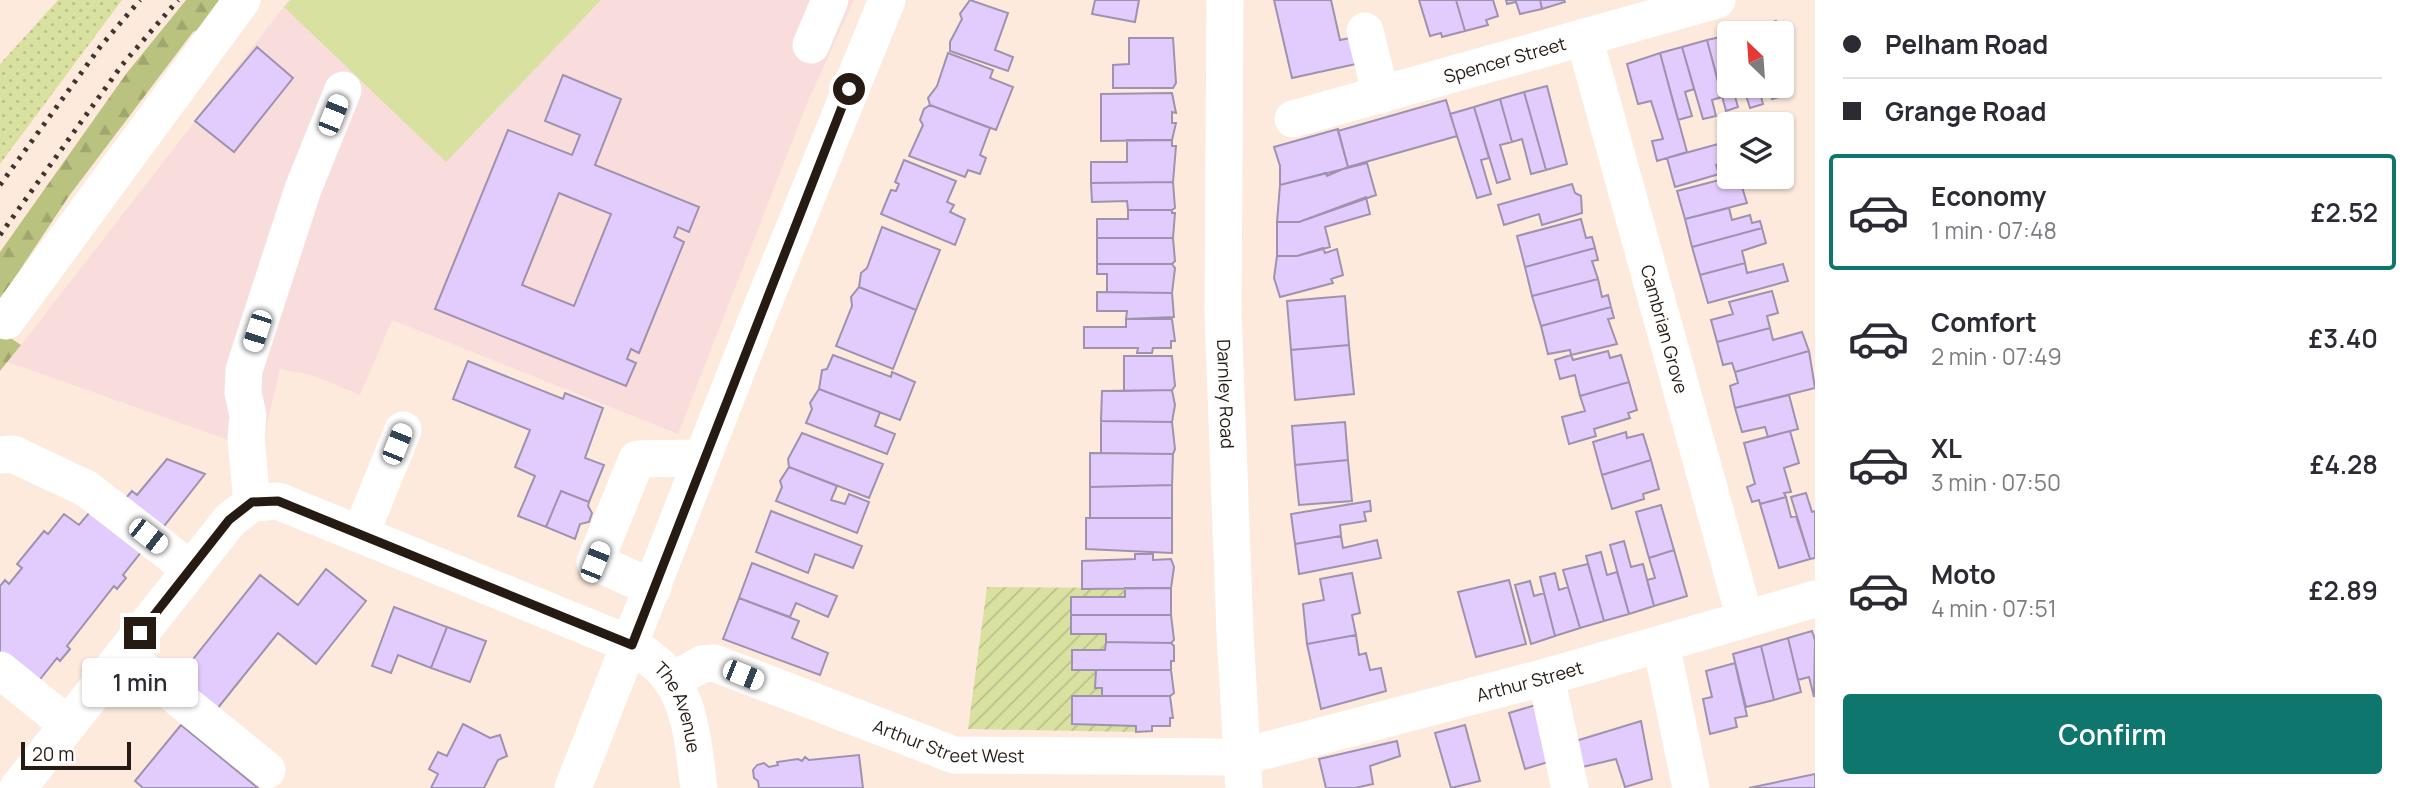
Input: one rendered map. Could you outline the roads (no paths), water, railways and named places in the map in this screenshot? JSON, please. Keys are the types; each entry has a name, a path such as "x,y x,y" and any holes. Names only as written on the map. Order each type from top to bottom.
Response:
{"street":[{"path":"6,321 242,0"},
{"path":"811,45 830,0"},
{"path":"573,788 632,645 702,458 887,0"},
{"name":"Darnley Road","path":"1226,0 1223,313 1243,773"},
{"name":"Spencer Street","path":"1293,119 1717,0"},
{"path":"1365,32 1381,95"},
{"name":"Cambrian Grove","path":"1584,37 1745,619"},
{"path":"18,788 229,520 252,502 246,438 248,415 243,393 244,370 303,189 343,90"},
{"path":"361,533 403,430"},
{"path":"0,455 13,454 87,489 190,569"},
{"path":"653,588 595,562 636,459 702,458"},
{"name":"The Avenue","path":"252,502 278,501 632,645 672,681 688,724 698,788"},
{"name":"Arthur Street","path":"1243,773 1546,677 1815,599"},
{"path":"1661,644 1691,788"},
{"path":"124,654 267,770"},
{"name":"Arthur Street West","path":"672,681 702,664 714,663 954,755 1059,768 1243,773"},
{"path":"0,670 68,725"},
{"path":"1546,677 1570,788"}],"railway":[{"path":"0,185 100,47 140,0"},
{"path":"0,235 122,65 178,0"}]}
